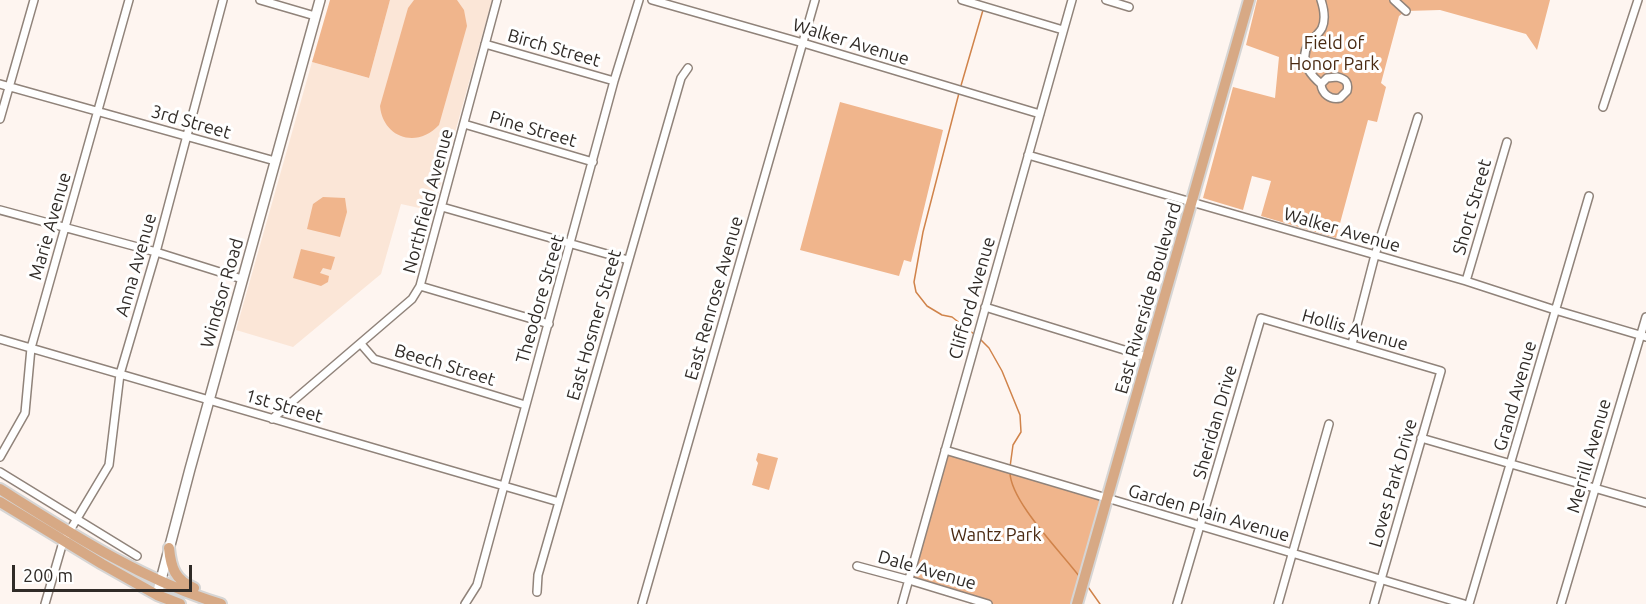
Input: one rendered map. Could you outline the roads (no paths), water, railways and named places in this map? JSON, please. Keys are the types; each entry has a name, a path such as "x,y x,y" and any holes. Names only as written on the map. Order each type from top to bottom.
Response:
{"main road":[{"name":"East Riverside Boulevard","path":"1077,604 1249,0"},
{"path":"0,489 155,599 180,604"},
{"path":"0,502 66,537 162,582 216,602"},
{"path":"169,548 171,567 180,580 216,602"}],"street":[{"path":"0,119 34,0"},
{"name":"Marie Avenue","path":"0,457 25,413 31,348 129,0"},
{"name":"Anna Avenue","path":"45,604 66,537 109,465 120,374 156,252 224,0"},
{"path":"260,0 315,16"},
{"name":"Windsor Road","path":"155,599 162,582 209,400 320,0"},
{"name":"Northfield Avenue","path":"272,418 412,299 420,286 497,0"},
{"name":"Theodore Street","path":"465,604 477,585 614,81 639,0"},
{"name":"Walker Avenue","path":"652,0 1040,114"},
{"name":"East Renrose Avenue","path":"642,604 815,0"},
{"path":"962,0 1063,30"},
{"name":"Clifford Avenue","path":"902,604 1072,0"},
{"path":"1106,0 1129,7"},
{"path":"1320,84 1308,71 1305,57 1308,45 1322,28 1324,21 1321,0"},
{"path":"1394,0 1406,11"},
{"path":"1603,107 1638,0"},
{"name":"Birch Street","path":"485,44 614,81"},
{"name":"East Hosmer Street","path":"537,592 538,575 628,260 681,78 688,68"},
{"name":"3rd Street","path":"0,84 275,162"},
{"path":"1352,344 1375,255 1418,117"},
{"name":"Pine Street","path":"464,124 593,162"},
{"name":"Short Street","path":"1466,281 1507,142"},
{"name":"Walker Avenue","path":"1028,155 1466,281 1643,336"},
{"name":"Grand Avenue","path":"1469,604 1589,196"},
{"path":"442,207 628,260"},
{"path":"0,210 156,252 242,279"},
{"path":"420,286 549,324"},
{"path":"985,307 1147,357"},
{"name":"Merrill Avenue","path":"1561,604 1643,336 1646,317"},
{"name":"Hollis Avenue","path":"1261,318 1441,370"},
{"name":"Sheridan Drive","path":"1177,604 1261,318"},
{"name":"1st Street","path":"0,339 559,502"},
{"name":"Beech Street","path":"361,344 374,359 525,405"},
{"name":"Loves Park Drive","path":"1374,604 1441,370"},
{"path":"1278,604 1329,424"},
{"path":"1421,438 1646,503"},
{"name":"Garden Plain Avenue","path":"945,450 1464,604"},
{"path":"0,472 137,556"},
{"name":"Dale Avenue","path":"857,566 909,579 988,604"}],"waterway":[{"path":"960,89 983,10"},
{"path":"959,93 923,232 914,282 916,292 927,306 942,315 952,317 974,334"},
{"path":"980,339 989,348 1002,371 1020,415 1021,432 1013,445 1010,467"},
{"path":"1010,472 1012,484 1027,511 1079,576"},
{"path":"1088,587 1100,604"}],"park label":[{"name":"Field of Honor Park","path":"1334,53"},
{"name":"Wantz Park","path":"996,535"}]}
